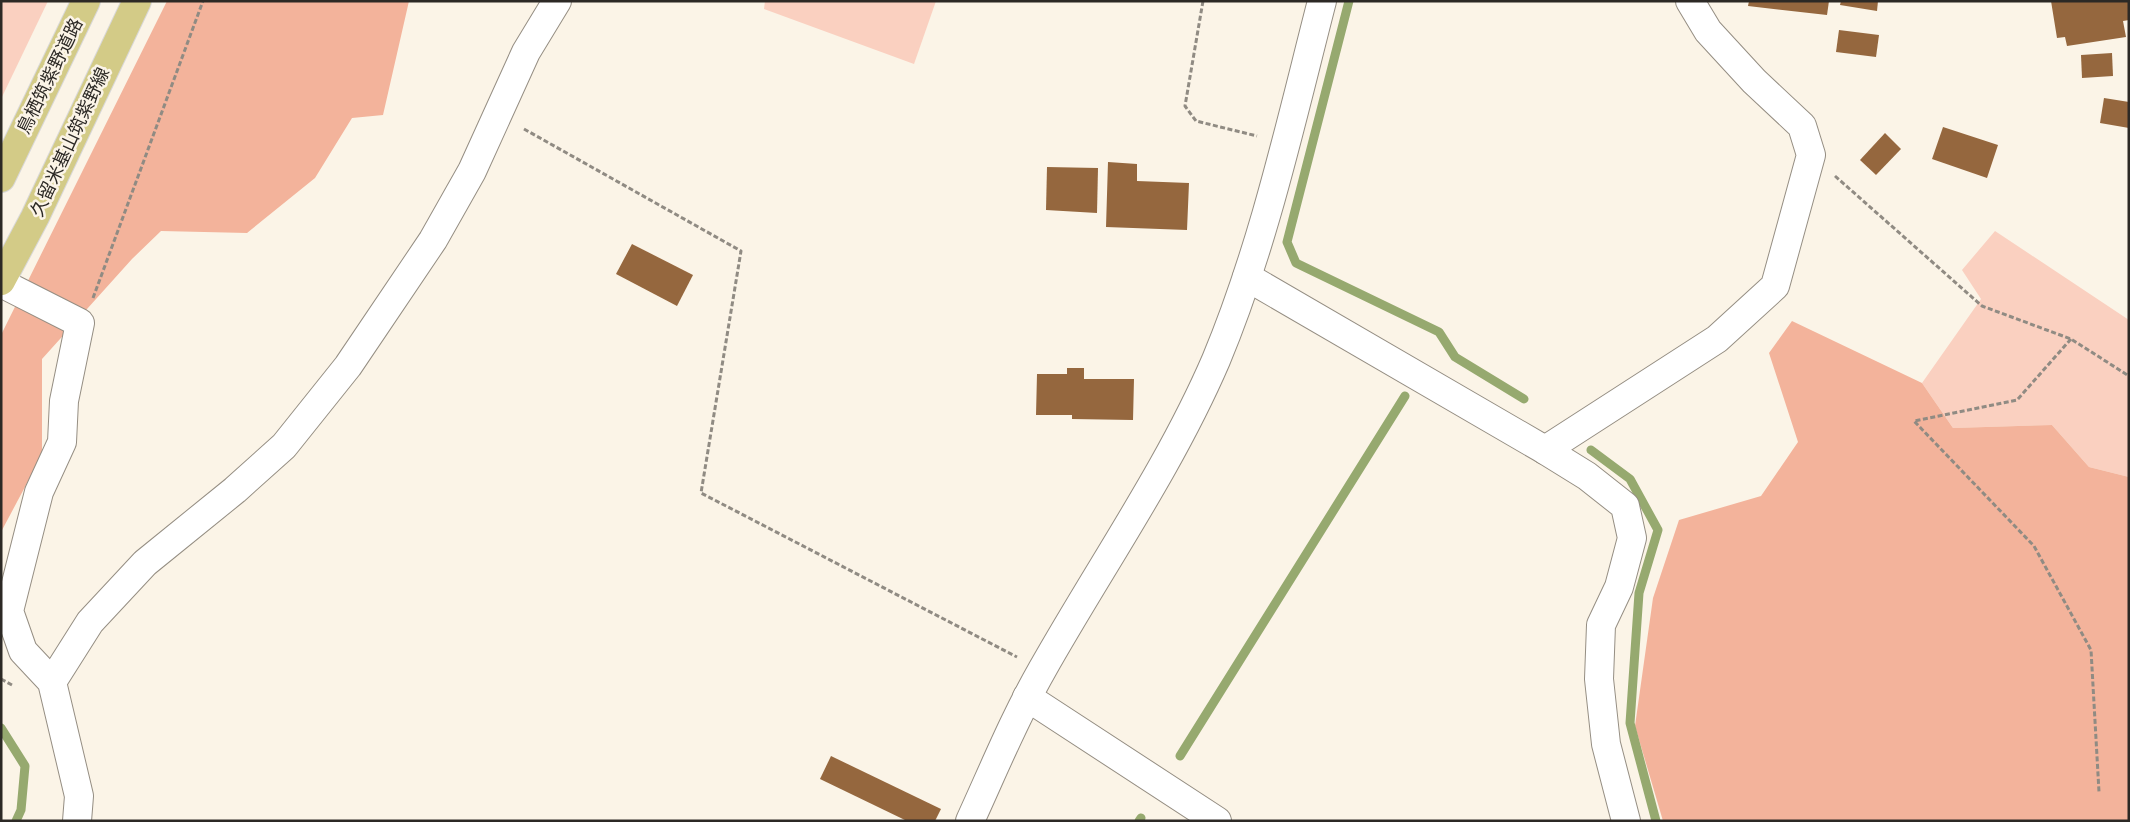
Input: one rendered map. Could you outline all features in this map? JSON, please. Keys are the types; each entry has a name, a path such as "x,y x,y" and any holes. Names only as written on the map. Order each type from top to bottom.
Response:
{"main road":[{"name":"鳥栖筑紫野道路","path":"1,178 86,1"},
{"name":"久留米基山筑紫野線","path":"1,282 35,217 137,1"}],"street":[{"path":"52,682 90,622 145,563 235,490 284,446 348,366 433,240 472,171 526,52 557,1"},
{"path":"970,821 1027,697 1174,446 1216,360 1247,277 1286,143 1322,1"},
{"path":"1544,450 1717,339 1775,286 1811,155 1802,126 1754,81 1708,31 1690,1"},
{"path":"1247,277 1587,476 1625,506 1632,538 1620,587 1601,625 1599,680 1606,744 1626,821"},
{"path":"1,282 80,323 64,402 62,442 39,492 9,611 23,652 52,682 71,754 79,796 77,821"},
{"path":"1027,697 1217,821"}],"path":[{"path":"80,323 95,296 203,1"},
{"path":"1203,1 1185,106 1196,121 1286,143"},
{"path":"498,114 741,251 702,493 1042,670"},
{"path":"1811,155 1982,306 2071,339 2129,376"},
{"path":"2071,339 2017,400 1914,421 2034,546 2091,650 2099,792"}],"shaded area":[{"path":"1,1 48,1 1,99"},
{"path":"167,1 409,1 383,115 352,118 315,178 247,233 161,231 132,259 42,359 42,455 1,532 1,335"},
{"path":"765,1 936,1 914,64 764,9"},
{"path":"1995,231 2129,320 2129,477 2089,467 2052,425 1953,428 1922,383 1981,299 1962,270"},
{"path":"1792,321 1922,383 1953,428 2052,425 2089,467 2129,477 2129,821 1663,821 1635,726 1653,598 1679,520 1761,496 1798,442 1769,353"}],"building":[{"path":"1749,1 1829,1 1827,15 1748,6"},
{"path":"1841,1 1878,1 1877,11 1840,5"},
{"path":"2051,1 2129,1 2129,20 2123,21 2126,37 2067,46 2065,37 2057,38"},
{"path":"1839,30 1879,35 1876,57 1836,52"},
{"path":"2112,53 2113,76 2082,78 2081,55"},
{"path":"2104,98 2129,102 2129,128 2100,123"},
{"path":"1943,127 1998,145 1987,178 1932,159"},
{"path":"1885,133 1901,149 1876,175 1860,160"},
{"path":"1108,162 1137,164 1137,181 1189,183 1187,230 1106,227"},
{"path":"1047,167 1098,168 1097,213 1046,210"},
{"path":"632,244 693,275 677,306 616,274"},
{"path":"1067,368 1084,368 1084,379 1134,379 1133,420 1072,419 1072,415 1036,415 1037,374 1067,374"},
{"path":"831,756 941,809 935,821 907,821 820,779"}],"waterway":[{"path":"1349,1 1287,242 1296,263 1439,332 1455,357 1524,399"},
{"path":"1180,756 1405,396"},
{"path":"1591,450 1630,479 1658,530 1639,593 1630,723 1656,821"},
{"path":"1,728 25,766 21,810 16,821"}]}
